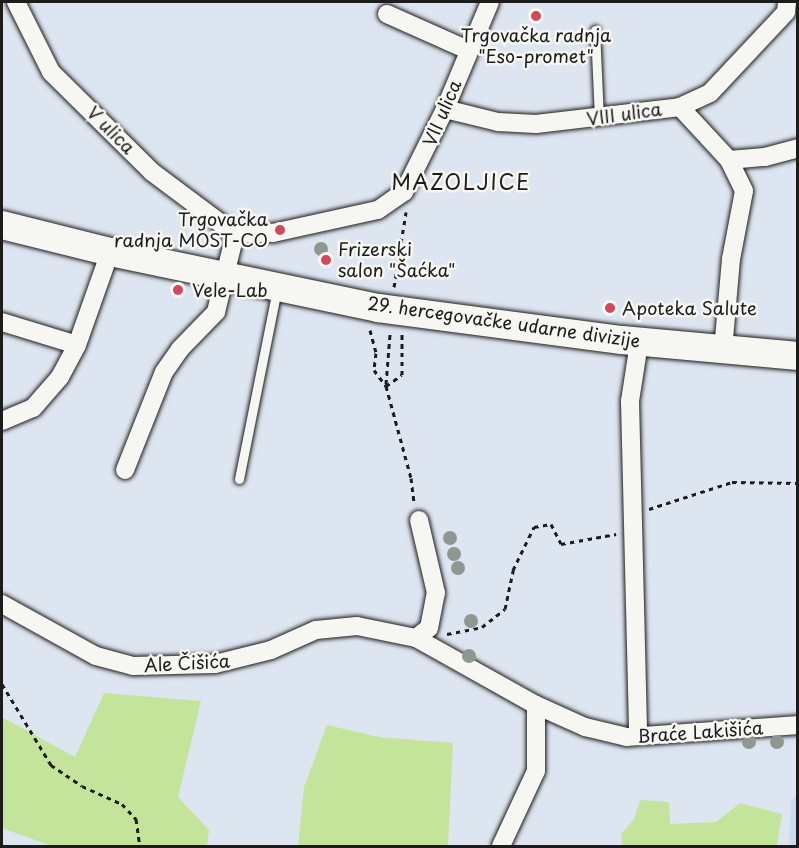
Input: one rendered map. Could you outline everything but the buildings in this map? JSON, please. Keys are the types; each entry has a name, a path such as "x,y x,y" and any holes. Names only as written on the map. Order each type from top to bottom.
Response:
{"main road":[{"name":"29. hercegovačke udarne divizije","path":"2,225 110,252 378,308 723,351 798,356"}],"street":[{"name":"V ulica","path":"16,2 51,72 152,172 235,234"},
{"name":"VII ulica","path":"235,234 273,233 378,210 404,192 445,109 489,2"},
{"path":"680,107 710,93 790,9"},
{"path":"387,14 468,50"},
{"name":"VIII ulica","path":"445,109 517,124 599,118 680,107 729,160 744,192 731,259 723,351"},
{"path":"729,160 765,157 798,148"},
{"path":"125,470 164,372 180,349 216,312 235,234"},
{"path":"2,421 21,416 45,397 77,345 110,252"},
{"path":"2,322 77,345"},
{"path":"637,356 630,401 638,736"},
{"path":"416,638 429,628 436,593 419,520"},
{"name":"Ale Čišića","path":"2,604 96,656 133,666 186,666 242,660 316,630 339,624 416,638 537,705"},
{"path":"501,846 536,771 537,705"},
{"name":"Braće Lakišića","path":"537,705 585,727 627,737 798,725"}],"lane":[{"path":"595,30 599,118"},
{"path":"239,479 278,286"}],"path":[{"path":"393,293 407,223 404,192"},
{"path":"358,302 368,319 376,353 374,370 386,386"},
{"path":"386,386 402,375 401,324"},
{"path":"390,332 386,386 419,520"},
{"path":"416,638 482,627 504,609 513,570"},
{"path":"2,684 51,765 82,786 122,804 136,819 140,846"}],"shaded area":[{"path":"797,796 797,846 789,846 791,801"}],"green space":[{"path":"104,693 201,701 178,797 209,830 207,846 51,846 2,828 2,717 75,757"},
{"path":"327,725 379,737 453,743 448,846 298,846 304,787"},
{"path":"640,800 669,802 670,824 716,822 740,803 782,814 777,846 622,846 621,834 634,819"}],"place":[{"name":"Trgovačka radnja \"Eso-promet\"","path":"536,16"},
{"name":"Trgovačka radnja MOST-CO","path":"280,230"},
{"name":"Frizerski salon \"Šaćka\"","path":"326,260"},
{"name":"Vele-Lab","path":"178,290"},
{"name":"Apoteka Salute","path":"610,308"}],"district":[{"name":"MAZOLJICE","path":"461,181"}]}
